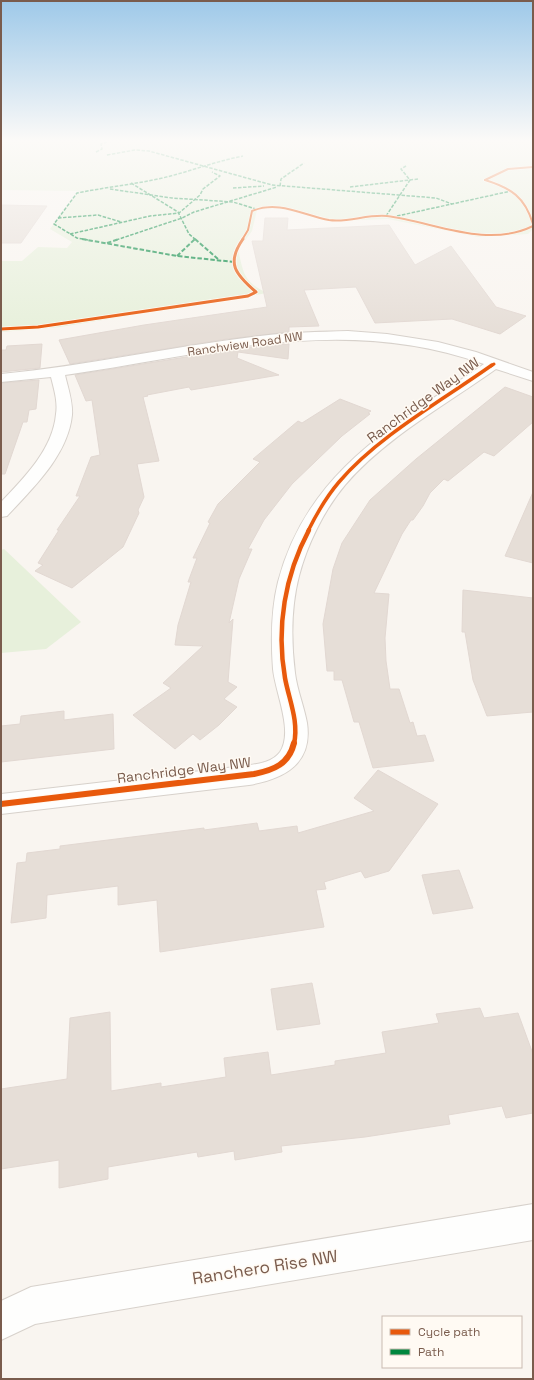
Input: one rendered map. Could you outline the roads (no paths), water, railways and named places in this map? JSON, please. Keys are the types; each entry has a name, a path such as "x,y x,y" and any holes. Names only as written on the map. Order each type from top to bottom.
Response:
{"street":[{"name":"Ranchview Road NW","path":"1,378 57,372 267,339 308,335 370,337 411,342 451,350 533,376"},
{"name":"Ranchridge Way NW","path":"1,804 244,776 266,772 286,761 293,748 296,730 284,670 283,618 290,575 312,526 327,498 347,472 375,448 494,364"},
{"path":"1,512 45,460 60,433 64,414 57,372"},
{"name":"Ranchero Rise NW","path":"1,1321 31,1306 533,1222"}]}
